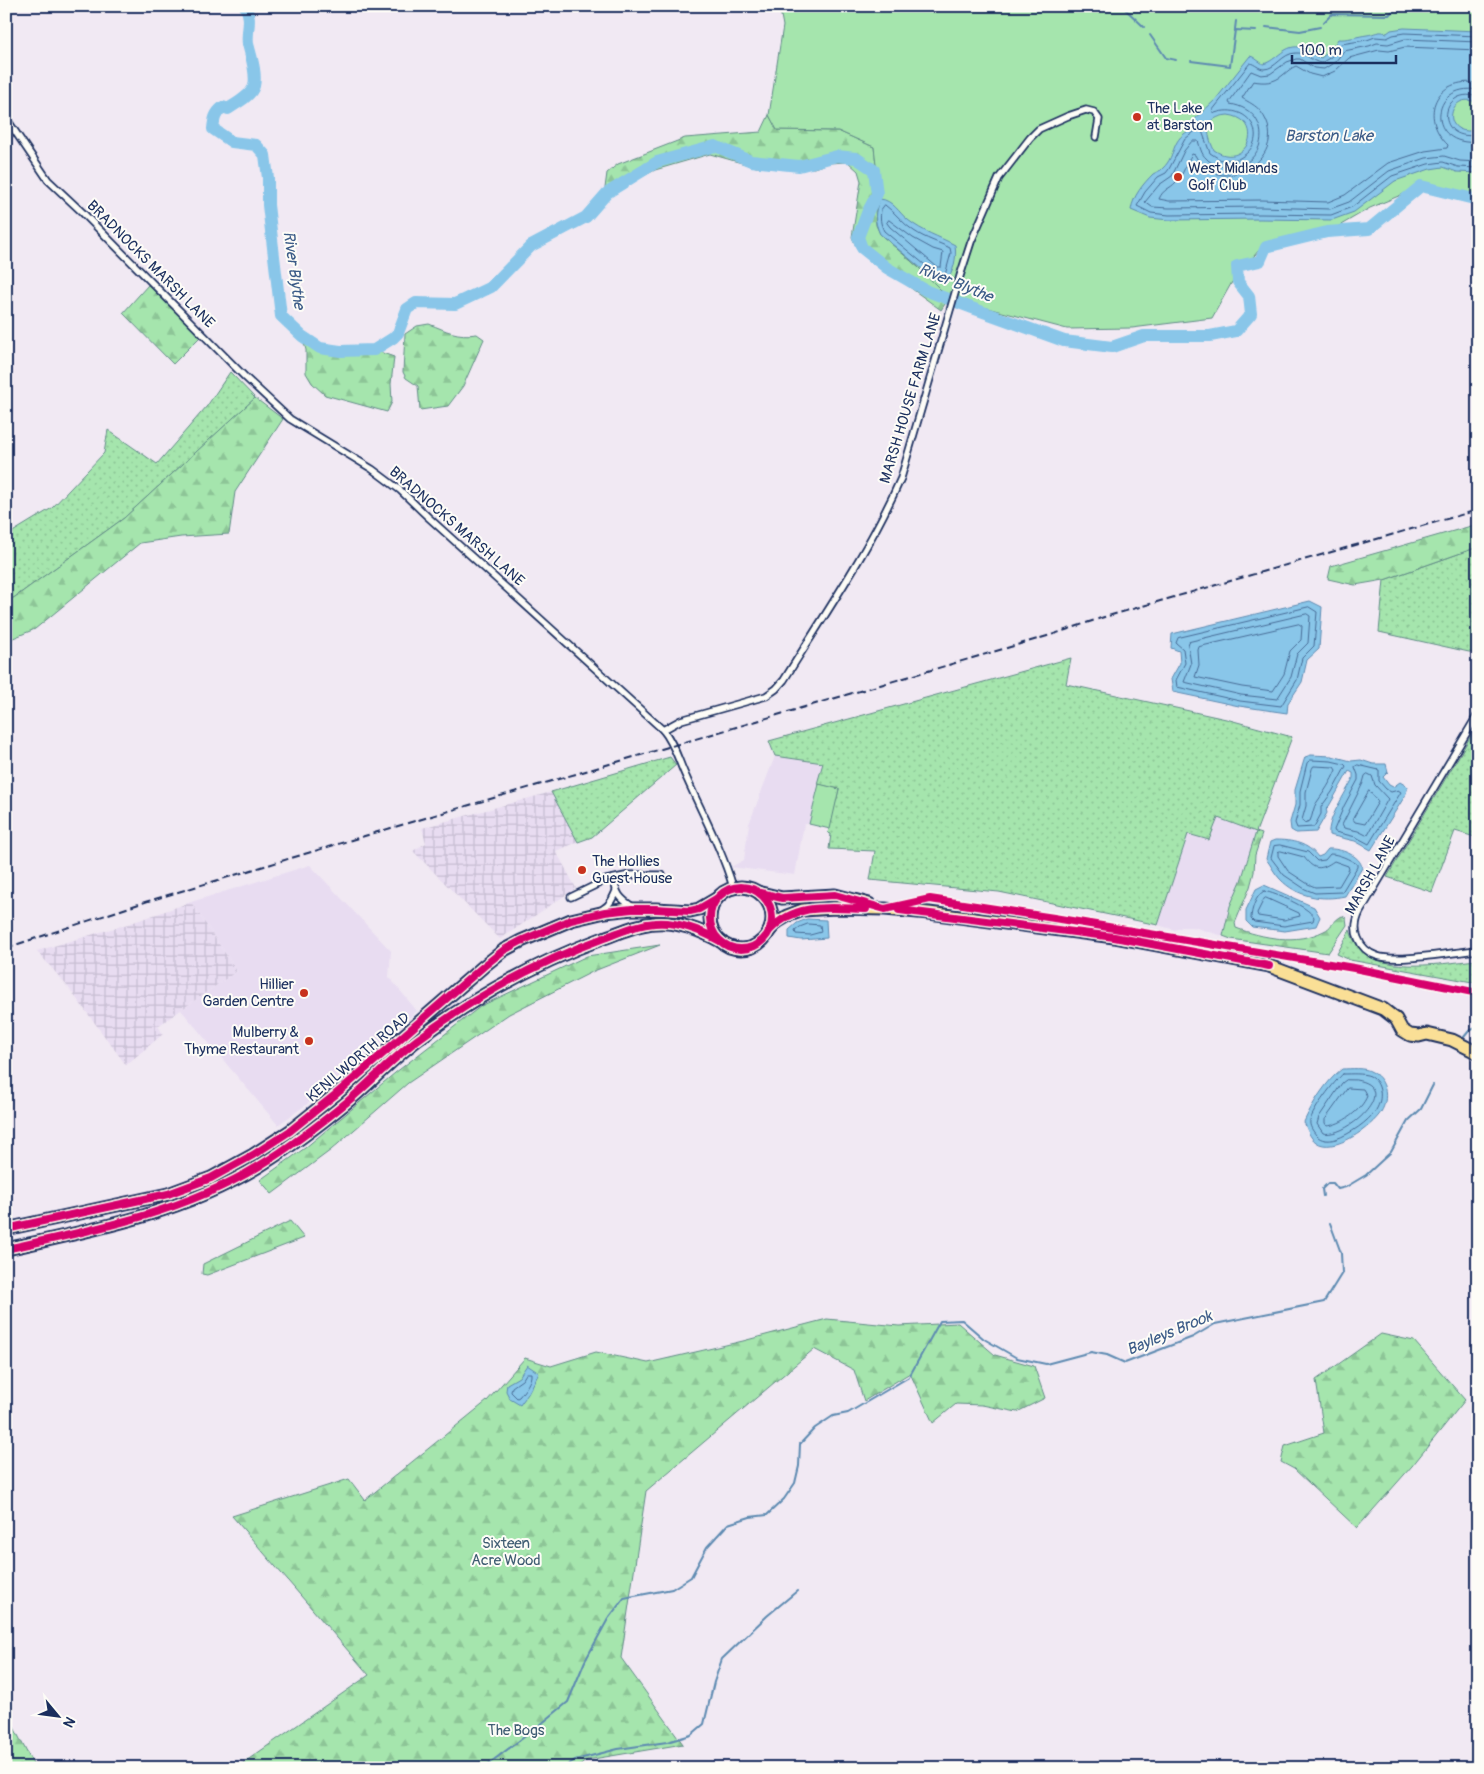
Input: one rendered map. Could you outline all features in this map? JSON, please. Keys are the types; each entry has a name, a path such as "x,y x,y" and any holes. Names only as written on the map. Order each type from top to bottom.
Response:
{"highway":[{"path":"885,909 835,894 782,898 743,886 733,887 723,892 716,899 711,909 710,921 713,932 720,941 729,947 740,949 758,944 778,922 787,916 803,910 835,908 885,909 1114,937 1269,966 1383,1009 1396,1019 1402,1030 1410,1035 1419,1036 1427,1034 1452,1040 1478,1053"},
{"path":"761,893 768,901 772,910 770,930"},
{"name":"KENILWORTH ROAD","path":"6,1229 168,1194 211,1178 298,1125 504,950 548,929 571,920 606,912 636,909 690,911 699,909 716,899"},
{"name":"KENILWORTH ROAD","path":"6,1249 85,1232 173,1207 216,1190 298,1140 347,1102 416,1040 472,1003 530,970 585,945 637,925 656,922 697,929 720,941"}],"street":[{"name":"MARSH HOUSE FARM LANE","path":"663,730 681,720 766,696 784,680 852,571 890,504 901,478 971,242 999,178 1039,129 1068,116 1086,110 1094,112 1099,119 1096,137"},
{"name":"BRADNOCKS MARSH LANE","path":"6,118 48,180 246,378 290,418 372,469 400,490 663,730 672,742 681,767 727,868 733,887"},
{"name":"MARSH LANE","path":"1478,714 1360,912 1355,928 1361,945 1371,954 1381,957 1405,958 1478,950"},
{"path":"571,897 606,880 630,875 662,875"},
{"path":"612,879 616,891 622,900 636,909"},
{"name":"KENILWORTH ROAD","path":"591,915 608,906 616,891"}],"shaded area":[{"path":"775,756 823,763 809,824 804,824 795,875 731,867 744,860 749,824"},
{"path":"551,792 578,842 556,851 576,888 500,939 413,851 426,843 422,828"},
{"path":"1218,818 1256,832 1241,881 1230,906 1223,936 1193,927 1182,927 1175,930 1158,925 1188,834"},
{"name":"Hillier Garden Centre","path":"310,865 391,951 389,977 417,1011 321,1094 278,1125 181,1010 237,971 191,902"},
{"path":"191,902 237,971 158,1026 163,1034 126,1065 68,987 37,951 131,923"}],"green space":[{"name":"West Midlands Golf Club","path":"777,6 1478,6 1478,194 1420,187 1370,208 1327,233 1265,243 1232,282 1212,318 1132,328 1067,329 949,298 918,267 880,234 876,225 875,208 880,199 874,147 838,131 777,130 769,115 783,26 780,10"},
{"path":"769,115 777,130 838,131 874,147 880,199 875,208 880,234 918,267 949,298 941,310 857,249 852,237 861,181 858,171 848,162 829,163 814,168 756,167 710,154 655,170 607,196 605,188 607,173 618,164 685,138 761,132"},
{"path":"148,285 201,336 173,364 123,313"},
{"path":"429,324 458,334 477,334 484,339 463,386 448,406 420,410 418,386 406,378 403,372 405,334 417,326"},
{"path":"302,336 320,348 340,351 374,350 394,357 391,384 392,402 387,412 325,395 312,383 306,373 306,350"},
{"path":"230,372 255,398 124,518 6,602 6,536 52,508 104,453 108,430 157,464 207,406"},
{"path":"255,398 283,419 235,492 229,534 181,537 140,543 35,629 6,641 6,602 124,518"},
{"path":"1478,524 1478,547 1384,580 1355,585 1328,579 1331,566"},
{"path":"1478,547 1478,654 1379,632 1384,580"},
{"path":"1071,658 1066,684 1226,719 1292,737 1256,832 1218,818 1209,840 1188,834 1158,925 999,892 870,880 875,851 829,849 831,834 828,833 839,789 817,784 823,763 775,756 769,741"},
{"path":"1478,724 1478,838 1455,831 1432,892 1387,877"},
{"path":"670,757 676,765 592,837 578,842 551,792"},
{"path":"819,784 839,789 830,829 809,824"},
{"path":"1256,832 1262,834 1255,855 1254,872 1250,887 1235,923 1236,928 1257,935 1280,939 1302,938 1326,930 1342,916 1346,918 1347,925 1328,953 1231,939 1223,936 1230,906 1241,881"},
{"path":"1350,930 1358,946 1370,956 1386,962 1404,965 1424,965 1478,960 1478,983 1350,960 1337,954"},
{"path":"660,945 594,971 509,1014 408,1083 331,1150 272,1194 260,1180 305,1148 395,1073 481,1006 587,956"},
{"path":"290,1221 304,1238 207,1275 202,1274 203,1264"},
{"name":"Sixteen Acre Wood","path":"827,1319 899,1326 958,1323 995,1355 1034,1366 1045,1398 1017,1412 982,1405 956,1404 933,1423 910,1373 864,1401 854,1370 814,1349 646,1491 621,1658 683,1744 587,1760 577,1768 236,1768 369,1675 232,1516 349,1479 365,1500 487,1401 525,1358 551,1366 596,1352 648,1363"},
{"path":"1381,1334 1414,1341 1465,1400 1412,1466 1357,1528 1294,1469 1281,1462 1285,1446 1324,1433 1316,1380"},
{"path":"6,1712 35,1768 6,1768"}],"water":[{"name":"Barston Lake","path":"1404,28 1478,31 1478,103 1468,100 1460,102 1454,107 1452,114 1453,121 1457,127 1465,131 1478,130 1478,173 1457,172 1443,167 1430,169 1395,181 1354,212 1332,220 1169,220 1150,218 1131,210 1136,195 1142,186 1167,163 1177,142 1193,129 1193,121 1216,99 1250,56 1263,64 1286,50 1297,47 1303,48 1321,58 1331,50 1338,39 1379,32 1387,33 1391,30","holes":["1228,115 1240,119 1247,126 1250,134 1248,143 1243,150 1235,155 1225,155 1214,150 1209,138 1211,122 1220,116"]},
{"path":"880,199 892,204 919,228 955,245 954,265 951,274 945,282 934,279 880,234 876,217"},
{"path":"1310,601 1322,607 1319,649 1307,660 1302,682 1288,703 1287,713 1239,706 1173,692 1171,679 1180,663 1179,651 1171,648 1172,634"},
{"path":"1311,755 1332,756 1351,761 1361,760 1373,764 1386,764 1388,772 1383,777 1389,785 1393,787 1400,782 1408,787 1405,796 1371,850 1355,841 1329,835 1331,821 1353,778 1353,773 1349,771 1326,809 1327,813 1316,832 1296,833 1291,830 1290,822 1295,805 1295,790 1305,757"},
{"path":"1275,840 1299,843 1309,848 1318,857 1323,855 1328,849 1343,851 1358,859 1362,868 1345,896 1319,898 1302,894 1280,879 1266,859 1270,842"},
{"path":"1264,885 1314,907 1320,917 1316,926 1285,931 1252,927 1246,921 1246,910 1256,889"},
{"path":"807,919 826,920 827,938 801,940 789,938 789,930 797,923"},
{"path":"1342,1069 1365,1069 1377,1075 1384,1085 1386,1096 1384,1107 1376,1118 1361,1132 1342,1142 1323,1145 1312,1138 1304,1122 1320,1093"},
{"path":"527,1365 539,1373 520,1405 510,1399 506,1391 507,1384 519,1377"}],"waterway":[{"name":"River Blythe","path":"245,6 249,16 248,44 254,70 254,86 250,93 239,102 228,109 223,107 220,109 215,117 213,129 232,142 256,145 265,155 268,178 268,205 281,316 302,336 320,348 340,351 374,350 398,333 407,309 416,303 455,304 491,287 531,246 586,217 607,193 657,162 715,146 751,161 799,166 837,156 856,158 874,170 877,194 858,237 862,248 887,268 927,291 1064,341 1112,347 1144,336 1210,336 1236,331 1251,314 1249,296 1238,282 1237,266 1260,261 1266,247 1327,232 1369,229 1421,186 1478,200"},
{"path":"1122,6 1144,27"},
{"path":"1324,22 1332,14 1389,15 1397,6"},
{"path":"1443,6 1448,6"},
{"path":"1235,29 1236,21"},
{"path":"1266,27 1300,31 1320,27"},
{"path":"1191,61 1230,66 1235,30 1256,31"},
{"path":"1150,35 1166,58 1176,60"},
{"name":"Bayleys Brook","path":"1464,1037 1469,1031 1478,1027"},
{"name":"Bayleys Brook","path":"1323,1196 1322,1189 1328,1183 1333,1183 1338,1189 1346,1187 1366,1175 1391,1152 1408,1121 1421,1109 1433,1085"},
{"name":"Bayleys Brook","path":"483,1768 568,1702 585,1661 608,1619 624,1598 672,1589 691,1577 707,1547 728,1524 750,1517 767,1515 784,1499 795,1483 799,1466 800,1444 815,1428 833,1416 848,1413 909,1377 940,1321 962,1320 984,1339 1017,1358 1046,1364 1091,1352 1107,1355 1125,1363 1193,1337 1215,1324 1324,1302 1342,1273 1341,1253 1330,1223"},
{"path":"563,1768 575,1760 618,1749 667,1742 691,1735 704,1724 714,1682 722,1659 767,1616 797,1591"}],"railway":[{"path":"6,948 145,902 391,828 1051,635 1101,618 1478,510"}],"cycle path":[{"path":"741,887 753,889 763,896 770,906 772,918 770,930 763,940 753,947 741,949 729,947 719,940 712,930 710,918 712,906 719,896 729,889 741,887"},
{"path":"761,893 782,898 835,895 885,909 930,899 1354,968 1478,993"},
{"path":"6,1229 168,1194 211,1178 253,1155 290,1131 335,1095 484,966 504,950 521,941 571,920 605,912 632,909 690,911 699,909 716,899"},
{"path":"770,930 780,921 802,911 827,908 866,909"},
{"path":"899,910 1114,937 1269,966"},
{"path":"6,1249 136,1218 168,1208 230,1182 271,1159 315,1127 356,1094 408,1047 438,1025 507,982 555,958 629,929 655,923 672,923 689,927 720,941"}],"place":[{"name":"The Lake at Barston","path":"1137,117"},
{"name":"West Midlands Golf Club","path":"1178,177"},
{"name":"The Hollies Guest House","path":"582,870"},
{"name":"Hillier Garden Centre","path":"304,993"},
{"name":"Mulberry & Thyme Restaurant","path":"309,1041"}],"park label":[{"name":"The Bogs","path":"516,1730"}]}
